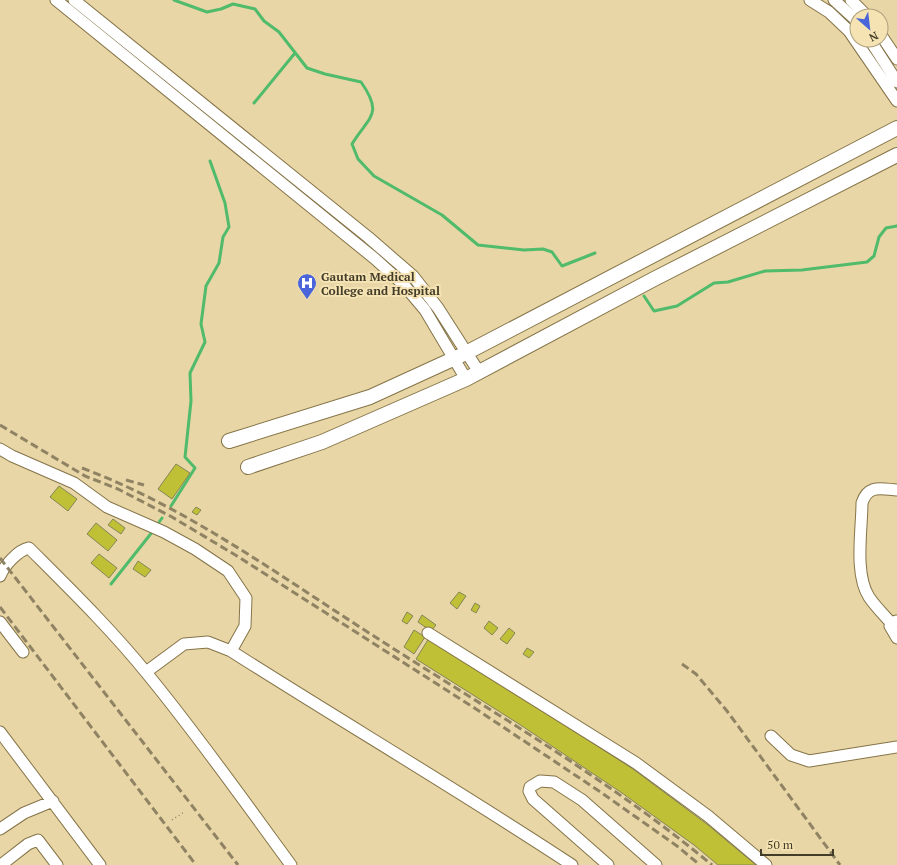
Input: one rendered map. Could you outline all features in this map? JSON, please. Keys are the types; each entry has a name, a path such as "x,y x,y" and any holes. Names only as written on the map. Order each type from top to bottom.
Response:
{"main road":[{"path":"229,441 370,397 460,355 897,128"},
{"path":"248,467 322,442 466,379 654,279 897,155"}],"street":[{"path":"56,0 379,263 404,285 460,355 479,372"},
{"path":"74,0 368,237 413,276 438,308 460,355 466,379"},
{"path":"810,0 829,12 849,31 897,101"},
{"path":"834,0 849,14"},
{"path":"851,0 859,8"},
{"path":"889,47 897,59"},
{"path":"875,48 897,82"},
{"path":"0,449 12,456 74,483 107,507 164,532 228,571 246,598 245,626 231,651"},
{"path":"897,490 876,488 870,490 865,495 862,503 861,566 863,583 869,597 894,622 891,630 897,638"},
{"path":"0,576 2,570 24,549 28,548 92,611 146,672 217,764 291,865"},
{"path":"0,622 23,652"},
{"path":"428,633 636,763 708,816 766,865"},
{"path":"146,672 184,644 208,642 231,651 360,733 490,810 572,865"},
{"path":"0,732 100,865"},
{"path":"771,736 791,755 809,761 897,747"},
{"path":"608,865 533,800 529,791 530,788 540,781 554,782 582,800 656,865"},
{"path":"0,829 24,813 52,801"},
{"path":"1,865 28,844 38,840 57,865"}],"path":[{"path":"172,820 184,812"}],"building":[{"path":"176,464 190,473 172,499 158,489"},
{"path":"59,486 77,499 68,511 50,497"},
{"path":"196,507 201,510 197,515 192,512"},
{"path":"113,519 125,528 121,534 108,525"},
{"path":"96,523 117,540 108,551 87,534"},
{"path":"99,554 117,568 109,578 91,563"},
{"path":"138,561 151,570 145,577 133,569"},
{"path":"459,592 466,596 457,609 450,603"},
{"path":"475,603 480,606 476,613 471,610"},
{"path":"407,612 413,616 407,624 402,621"},
{"path":"422,615 436,625 431,631 418,622"},
{"path":"489,621 498,628 492,635 484,628"},
{"path":"509,628 515,633 507,644 500,639"},
{"path":"414,630 425,637 414,654 404,647"},
{"path":"429,638 633,769 708,825 756,865 718,865 694,845 622,793 519,724 416,659"},
{"path":"527,648 534,652 529,658 523,654"}],"waterway":[{"path":"174,0 207,12 221,9 233,4 255,9 264,21 279,32 307,68 325,74 361,82 368,93 373,109 372,115 352,144 358,159 374,176 442,215 478,245 524,250 543,249 552,252 562,266 595,253"},
{"path":"254,103 295,53"},
{"path":"171,506 195,468 185,457 191,401 190,373 205,342 201,324 206,286 219,263 223,237 229,227 225,203 210,161"},
{"path":"644,296 654,311 677,306 714,283 728,282 765,271 802,270 867,262 874,256 879,237 886,228 897,226"},
{"path":"157,525 162,518"},
{"path":"111,584 153,531"}],"railway":[{"path":"0,425 85,476 118,489 172,517 237,556 476,709 599,791 677,846 700,865"},
{"path":"82,468 122,484 160,503 198,524 272,569 380,640 592,775 633,804 712,865"},
{"path":"126,480 144,485"},
{"path":"0,558 238,865"},
{"path":"0,607 196,865"},
{"path":"682,664 696,674 727,711 840,865"}],"place":[{"name":"Gautam Medical College and Hospital","path":"307,300"}]}
